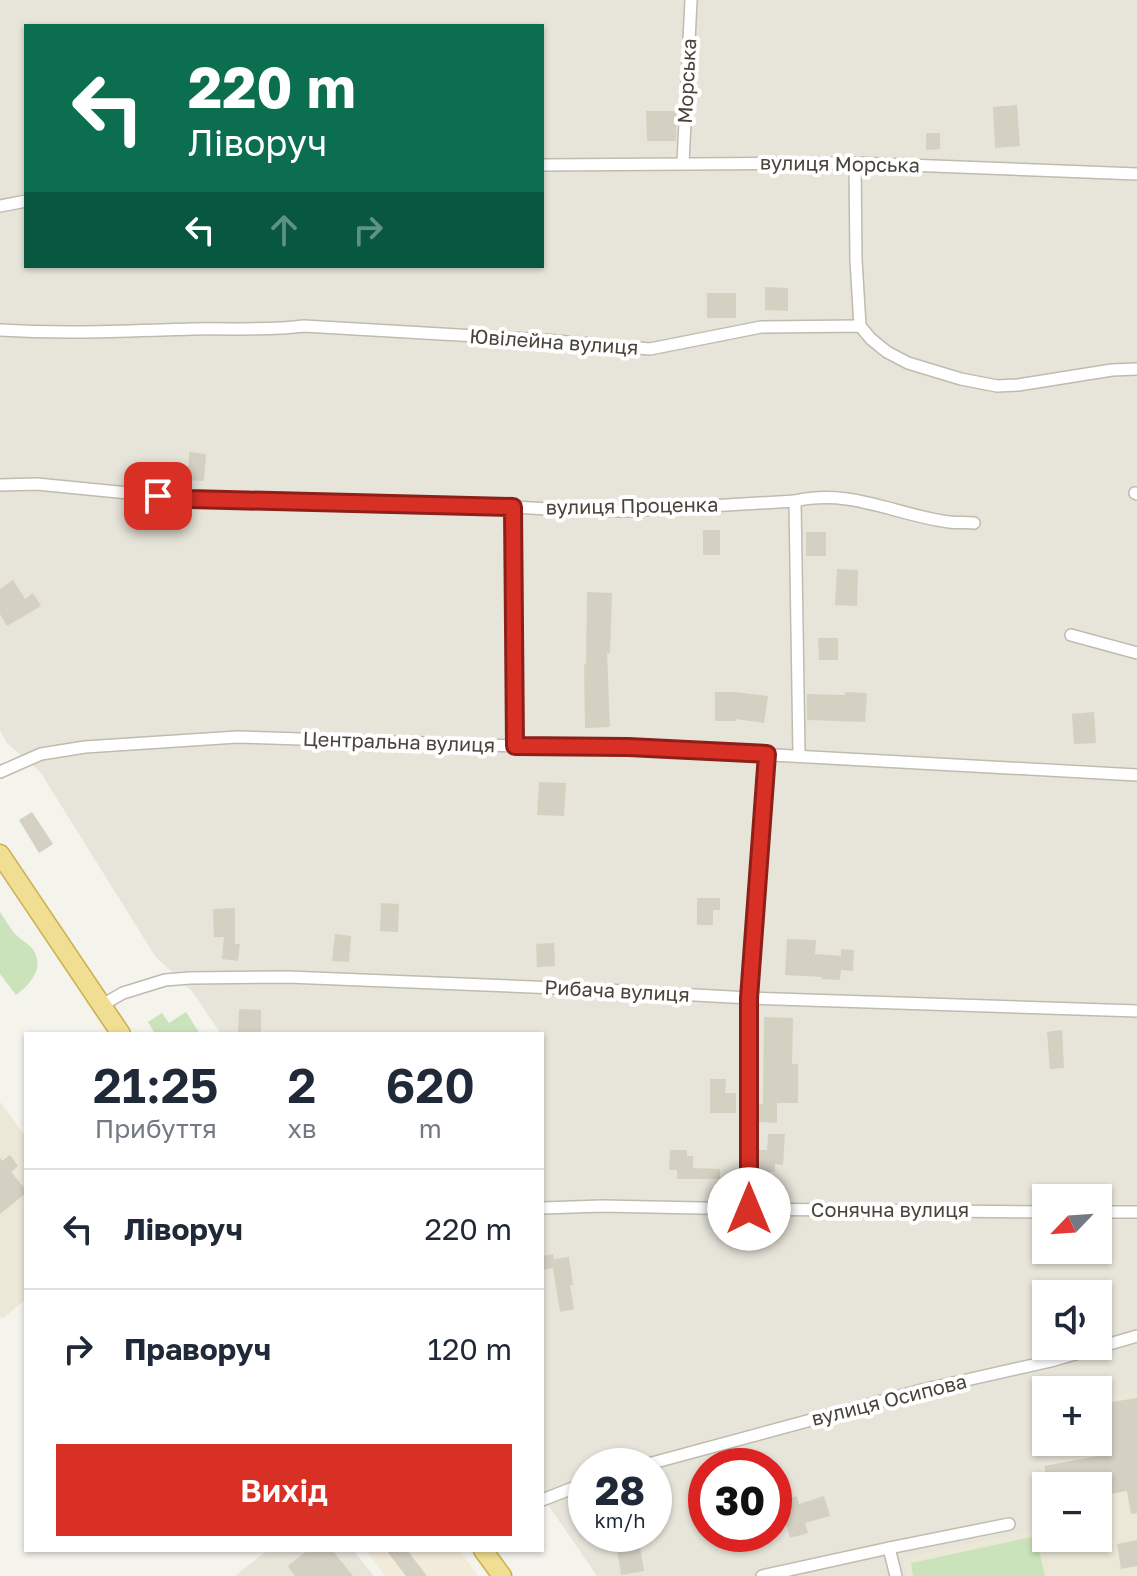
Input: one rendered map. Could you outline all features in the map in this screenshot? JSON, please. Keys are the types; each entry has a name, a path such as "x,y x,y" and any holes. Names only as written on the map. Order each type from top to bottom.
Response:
{"highway":[{"path":"0,854 120,1032"},
{"path":"484,1552 502,1576"}],"street":[{"name":"Морська","path":"683,163 691,0"},
{"name":"вулиця Морська","path":"544,165 855,163 1137,174"},
{"path":"855,163 860,326 887,352 908,363 997,386 1137,369"},
{"path":"0,206 24,201"},
{"name":"Ювілейна вулиця","path":"0,330 96,333 304,326 650,349 761,327 860,326"},
{"name":"вулиця Проценка","path":"0,485 37,484 189,499 626,511 795,501 811,497 856,499 947,522 974,523"},
{"path":"795,501 799,755"},
{"path":"513,507 515,746"},
{"path":"1071,635 1137,653"},
{"name":"Центральна вулиця","path":"0,772 41,754 85,747 237,737 628,747 1137,775"},
{"path":"749,1209 749,998 767,754"},
{"name":"Рибача вулиця","path":"102,1005 143,985 165,980 288,977 749,998 1137,1011"},
{"name":"Сонячна вулиця","path":"544,1208 1032,1212"},
{"path":"1112,1212 1137,1212"},
{"name":"вулиця Осипова","path":"672,1458 922,1390 1051,1361 1137,1336"},
{"path":"544,1499 568,1490"},
{"path":"762,1576 1009,1524"},
{"path":"889,1548 896,1576"}],"shaded area":[{"path":"0,0 1137,0 1137,1576 597,1576 580,1552 672,1552 672,1448 568,1448 568,1534 544,1499 544,1032 220,1032 192,991 155,956 41,773 7,743 0,731"},
{"path":"0,1102 24,1134 24,1301 2,1319"},
{"path":"1137,1391 1137,1576 906,1576 903,1558 1032,1530 1032,1552 1112,1552 1112,1472 1043,1472 1041,1464 1085,1456 1112,1456 1112,1395"},
{"path":"265,1552 355,1552 374,1576 235,1576"},
{"path":"367,1552 460,1552 478,1576 385,1576"}],"green space":[{"path":"0,912 15,934 30,946 37,960 32,979 16,995 0,974"},
{"path":"186,1012 199,1032 154,1032 148,1022 162,1013 169,1023"},
{"path":"1032,1537 1032,1552 1040,1552 1045,1576 913,1576 911,1563"}],"building":[{"path":"1017,105 1020,146 995,148 993,107"},
{"path":"646,111 677,111 676,141 647,141"},
{"path":"926,133 940,133 940,149 926,150"},
{"path":"765,287 788,288 788,311 765,310"},
{"path":"707,293 736,293 736,318 707,318"},
{"path":"189,452 206,454 204,481 188,480"},
{"path":"703,530 720,530 720,555 703,555"},
{"path":"806,532 826,532 826,556 806,556"},
{"path":"837,569 858,570 857,606 835,605"},
{"path":"13,580 25,599 33,593 41,606 7,626 0,614 0,589"},
{"path":"587,592 612,593 610,653 607,653 610,727 585,728"},
{"path":"818,638 838,638 838,660 819,660"},
{"path":"715,692 768,696 764,723 736,719 715,721"},
{"path":"845,692 867,693 865,722 807,720 807,694 845,695"},
{"path":"1094,712 1096,743 1074,744 1072,714"},
{"path":"539,782 566,783 564,816 537,815"},
{"path":"32,812 53,844 39,853 19,820"},
{"path":"697,898 720,898 720,910 713,910 713,925 697,925"},
{"path":"381,903 399,904 398,932 380,931"},
{"path":"235,908 235,944 240,944 238,961 222,959 224,937 214,937 213,909"},
{"path":"335,934 351,936 349,962 332,961"},
{"path":"787,939 816,940 815,954 841,956 841,949 854,950 853,971 841,970 840,980 785,975"},
{"path":"554,943 555,966 537,967 536,944"},
{"path":"239,1009 261,1010 261,1032 238,1032"},
{"path":"764,1017 793,1018 792,1064 798,1064 798,1103 777,1103 777,1123 758,1122 758,1104 763,1104"},
{"path":"1062,1030 1064,1068 1050,1069 1047,1032"},
{"path":"710,1079 726,1079 725,1093 736,1093 736,1113 710,1113"},
{"path":"768,1134 785,1134 783,1165 775,1164 775,1172 758,1171 758,1150 767,1150"},
{"path":"670,1150 687,1150 687,1156 693,1156 693,1168 720,1169 720,1179 677,1179 677,1170 669,1170"},
{"path":"10,1155 18,1166 11,1172 24,1188 24,1195 0,1214 0,1158 2,1161"},
{"path":"553,1254 554,1259 569,1257 574,1309 560,1312 553,1268 544,1270 544,1256"},
{"path":"1137,1398 1137,1513 1131,1514 1127,1491 1112,1494 1112,1472 1045,1472 1044,1466 1112,1456 1112,1402"},
{"path":"797,1496 799,1504 824,1496 830,1516 805,1523 808,1533 792,1537 792,1497"},
{"path":"1137,1540 1137,1566 1121,1569 1117,1544"},
{"path":"306,1552 334,1552 353,1576 295,1576 288,1566"},
{"path":"388,1552 409,1552 427,1576 406,1576"},
{"path":"618,1552 641,1552 644,1571 621,1575"}],"route":[{"path":"158,496 513,507 515,746 628,747 767,754 749,998 749,1209"}]}
